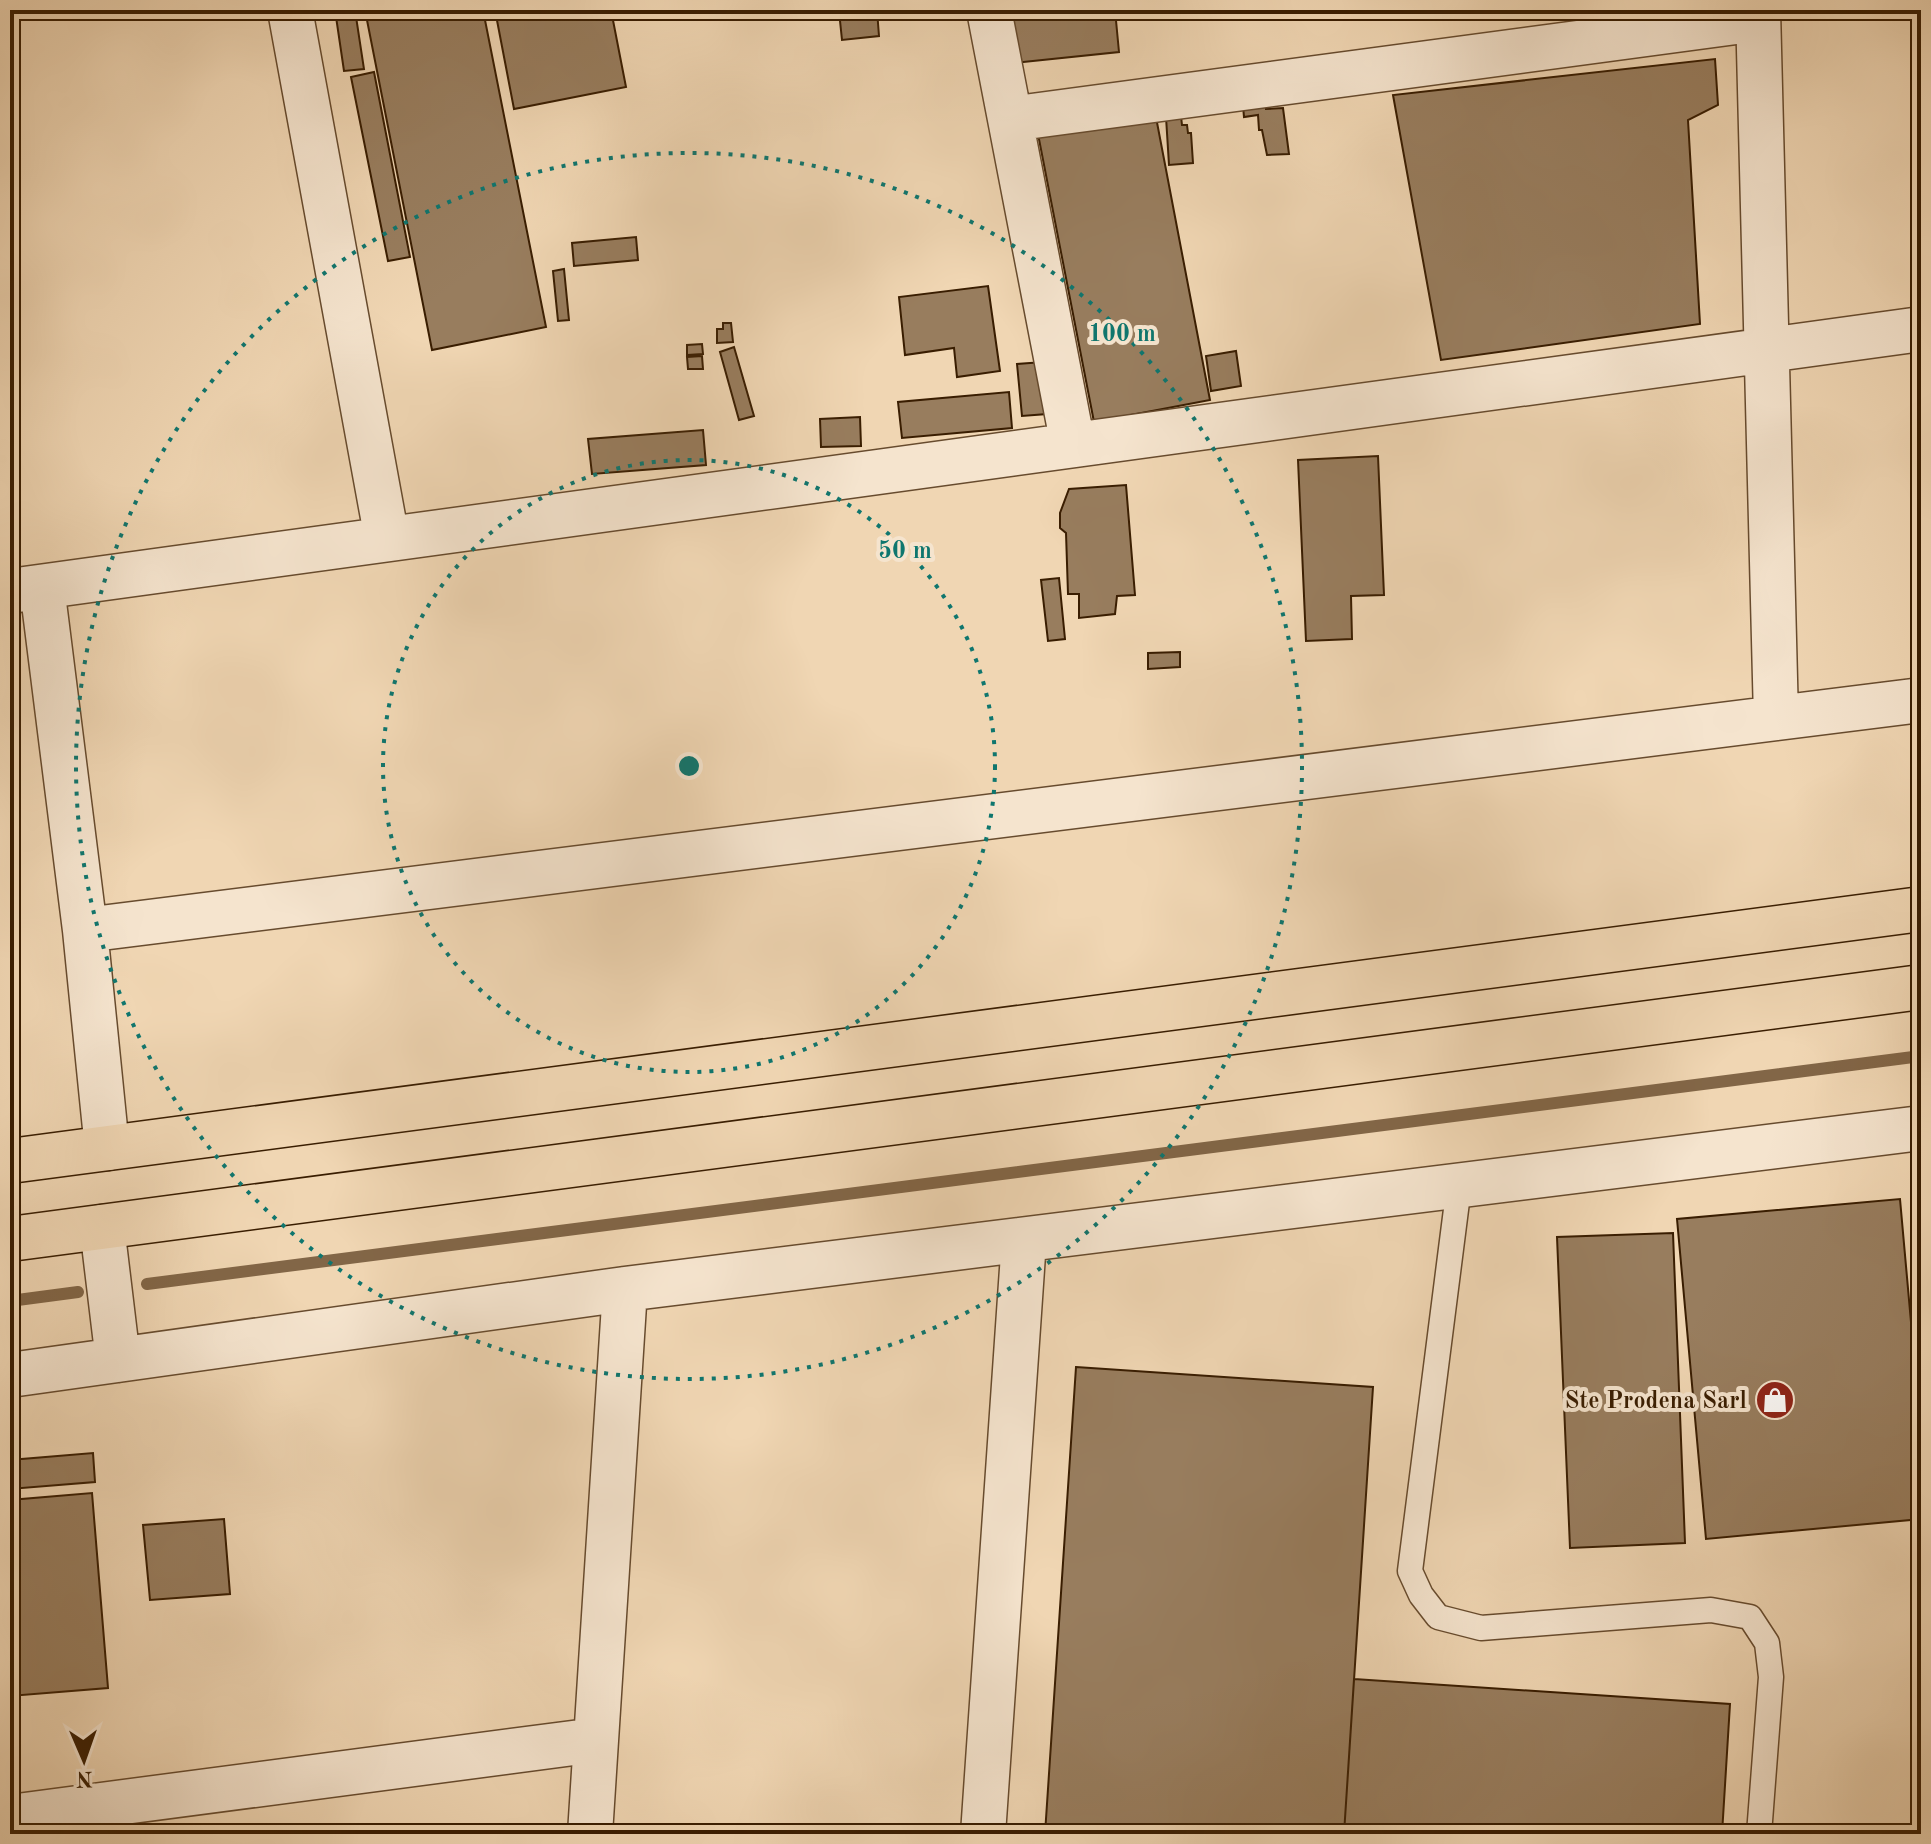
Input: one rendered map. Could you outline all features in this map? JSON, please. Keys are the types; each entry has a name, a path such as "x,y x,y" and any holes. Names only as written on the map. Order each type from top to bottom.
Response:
{"highway":[{"path":"10,1161 1921,909"},
{"path":"10,1239 1921,987"}],"street":[{"path":"290,10 387,539"},
{"path":"989,10 1073,445"},
{"path":"1010,119 1758,14 1776,718"},
{"path":"107,1148 85,930 26,589 1921,329"},
{"path":"85,930 1921,700"},
{"path":"10,1375 625,1289 1921,1128"},
{"path":"102,1227 118,1360"},
{"path":"983,1834 1024,1240"},
{"path":"590,1834 625,1289"},
{"path":"10,1817 596,1740"}],"lane":[{"path":"1459,1186 1410,1571 1421,1595 1438,1617 1481,1628 1711,1610 1750,1617 1767,1643 1771,1677 1759,1834"}],"building":[{"path":"335,10 355,10 364,69 344,71"},
{"path":"365,10 483,10 546,327 432,350"},
{"path":"495,10 611,10 626,87 514,109"},
{"path":"877,10 879,36 842,40 839,11"},
{"path":"998,10 1115,10 1119,52 1004,64"},
{"path":"1715,59 1718,105 1688,120 1700,324 1441,360 1393,95"},
{"path":"374,72 410,257 388,261 351,77"},
{"path":"1242,95 1266,104 1266,109 1283,108 1289,154 1267,155 1258,115 1244,117"},
{"path":"1155,112 1210,400 1094,422 1038,134"},
{"path":"1181,116 1182,125 1187,125 1188,133 1191,133 1193,163 1169,165 1166,117"},
{"path":"636,237 638,260 574,266 572,243"},
{"path":"564,269 569,320 558,321 553,271"},
{"path":"988,286 1000,371 957,377 954,348 905,355 899,297"},
{"path":"723,323 731,323 733,342 717,343 717,329 723,329"},
{"path":"702,344 703,354 687,355 687,345"},
{"path":"734,347 754,416 739,420 720,352"},
{"path":"1236,351 1241,386 1211,391 1206,356"},
{"path":"702,356 703,369 688,369 687,357"},
{"path":"1043,362 1047,414 1022,416 1017,364"},
{"path":"1009,392 1012,428 902,438 898,402"},
{"path":"860,417 861,446 821,447 820,419"},
{"path":"703,430 706,465 592,474 588,439"},
{"path":"1378,456 1384,595 1351,596 1352,639 1306,641 1298,460"},
{"path":"1126,485 1135,595 1117,596 1115,614 1079,618 1079,594 1068,594 1066,533 1060,528 1060,513 1069,489"},
{"path":"1059,578 1065,639 1048,641 1041,580"},
{"path":"1180,652 1180,667 1148,669 1148,653"},
{"path":"1900,1199 1921,1434 1921,1519 1706,1539 1677,1219"},
{"path":"1673,1233 1685,1543 1570,1548 1557,1237"},
{"path":"1076,1367 1373,1387 1344,1834 1045,1834"},
{"path":"93,1453 95,1482 10,1489 10,1460"},
{"path":"92,1493 108,1688 10,1696 10,1500"},
{"path":"224,1519 230,1594 150,1600 143,1525"},
{"path":"1354,1679 1730,1704 1722,1834 1344,1834"}],"waterway":[{"path":"147,1284 1921,1056"},
{"path":"10,1301 78,1292"}],"place":[{"name":"Ste Prodena Sarl","path":"1775,1400"}]}
